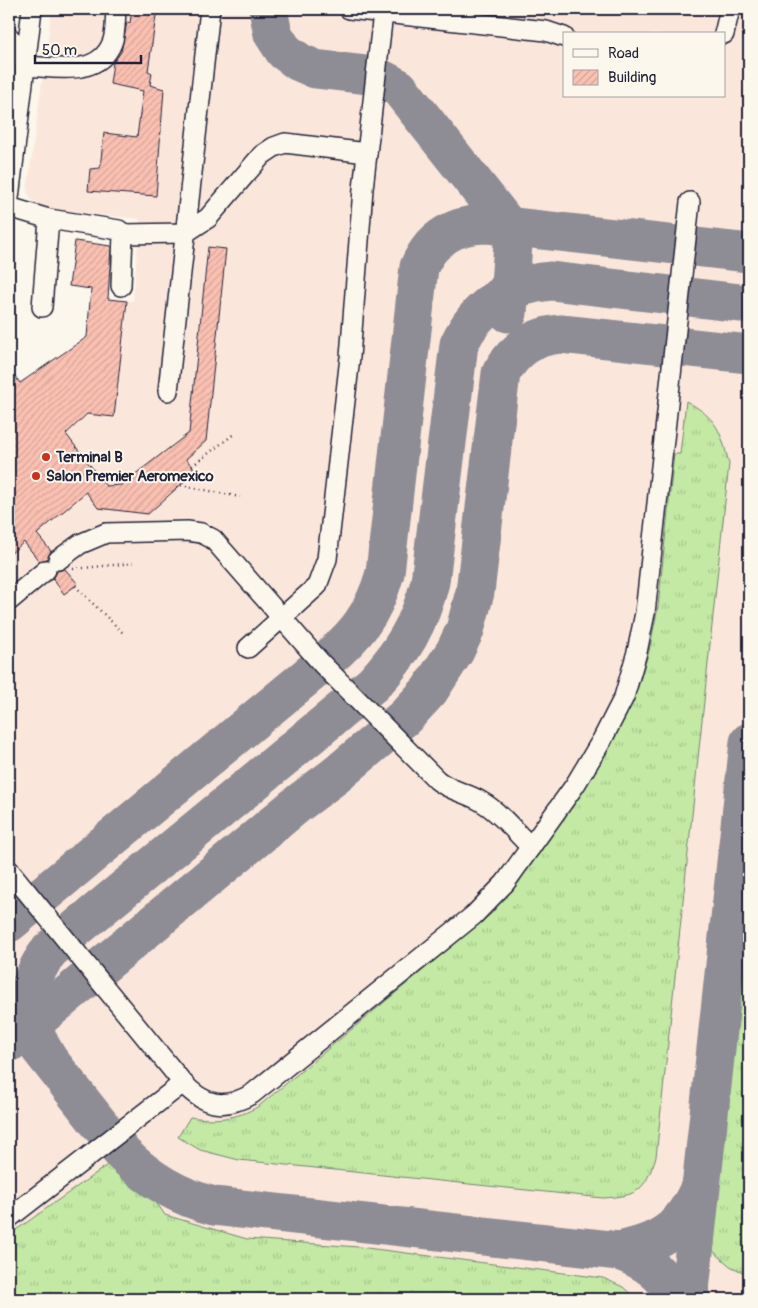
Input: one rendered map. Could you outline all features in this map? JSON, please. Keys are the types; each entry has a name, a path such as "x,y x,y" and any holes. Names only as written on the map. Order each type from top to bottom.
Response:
{"street":[{"path":"9,198 32,9"},
{"path":"25,66 77,68 91,65 104,56 112,43 116,9"},
{"path":"168,391 210,9"},
{"path":"349,9 546,31 563,37"},
{"path":"724,32 730,9"},
{"path":"248,648 282,620 317,586 326,559 350,357 367,153 383,13"},
{"path":"9,37 20,49 25,66"},
{"path":"9,207 49,219 114,228 123,234 186,233 208,218 262,156 274,147 285,143 367,153"},
{"path":"9,870 182,1083 196,1097 209,1102 225,1104 238,1101 252,1094 474,914 499,890 575,785 602,740 624,697 637,652 645,612 690,202"},
{"path":"42,307 49,219"},
{"path":"121,286 123,234"},
{"path":"9,601 57,567 80,544 106,533 187,531 201,533 213,539 282,620 437,780 444,786 472,796 490,807 531,847"},
{"path":"9,1218 182,1083"}],"path":[{"path":"192,466 234,434"},
{"path":"180,485 240,497"},
{"path":"57,567 133,563"},
{"path":"75,586 124,634"}],"shaded area":[{"path":"52,9 749,9 749,1299 9,1299 9,368 21,383 87,337 91,297 133,301 140,219 36,208 27,191"}],"green space":[{"path":"686,401 705,413 716,426 729,464 656,1157 648,1177 638,1190 632,1193 625,1196 603,1198 239,1160 200,1150 178,1137 190,1117 226,1118 242,1114 259,1106 492,913 601,762 638,687 649,651 658,607 674,454 680,454"},
{"path":"749,911 749,1275 730,1266 713,1251 712,1206"},
{"path":"123,1154 165,1215 247,1239 359,1247 603,1278 623,1287 636,1299 9,1299 9,1235"}],"building":[{"path":"132,9 157,9 148,71 152,73 150,85 164,89 156,196 88,191 90,169 100,168 104,133 137,137 143,91 110,84 113,63 121,52 127,22 130,23"},
{"name":"Terminal B","path":"75,241 111,246 108,299 127,301 114,417 87,414 66,434 106,486 121,485 189,433 208,247 226,249 206,441 186,459 196,471 148,514 98,508 86,492 37,534 51,551 47,559 39,561 24,542 9,555 9,368 20,383 87,337 91,289 69,286"},
{"path":"65,569 78,584 64,594 53,579 57,571"}],"taxiway":[{"path":"268,9 273,34 284,51 299,62 315,69 376,76 399,88 495,209 509,227 513,243 508,313"},
{"path":"9,923 322,664 344,644 368,613 375,601 385,573 419,267 424,257 438,240 446,234 466,226 488,224 749,253"},
{"path":"47,1057 34,1030 29,1003 34,976 50,950 373,684 393,661 409,637 421,611 430,582 459,344 466,331 485,308 509,292 536,283 551,281 749,304"},
{"path":"9,1043 300,802 335,776 405,717 429,691 455,651 465,630 475,592 501,373 512,357 533,341 561,334 749,354"},
{"path":"689,1299 749,742"},
{"path":"30,1036 123,1154 154,1180 188,1198 214,1206 619,1251 638,1259 653,1269 666,1282 676,1299"},
{"path":"619,1251 647,1243 668,1232 685,1214 699,1189"}],"place":[{"name":"Terminal B","path":"46,457"},
{"name":"Salon Premier Aeromexico","path":"36,476"}]}
